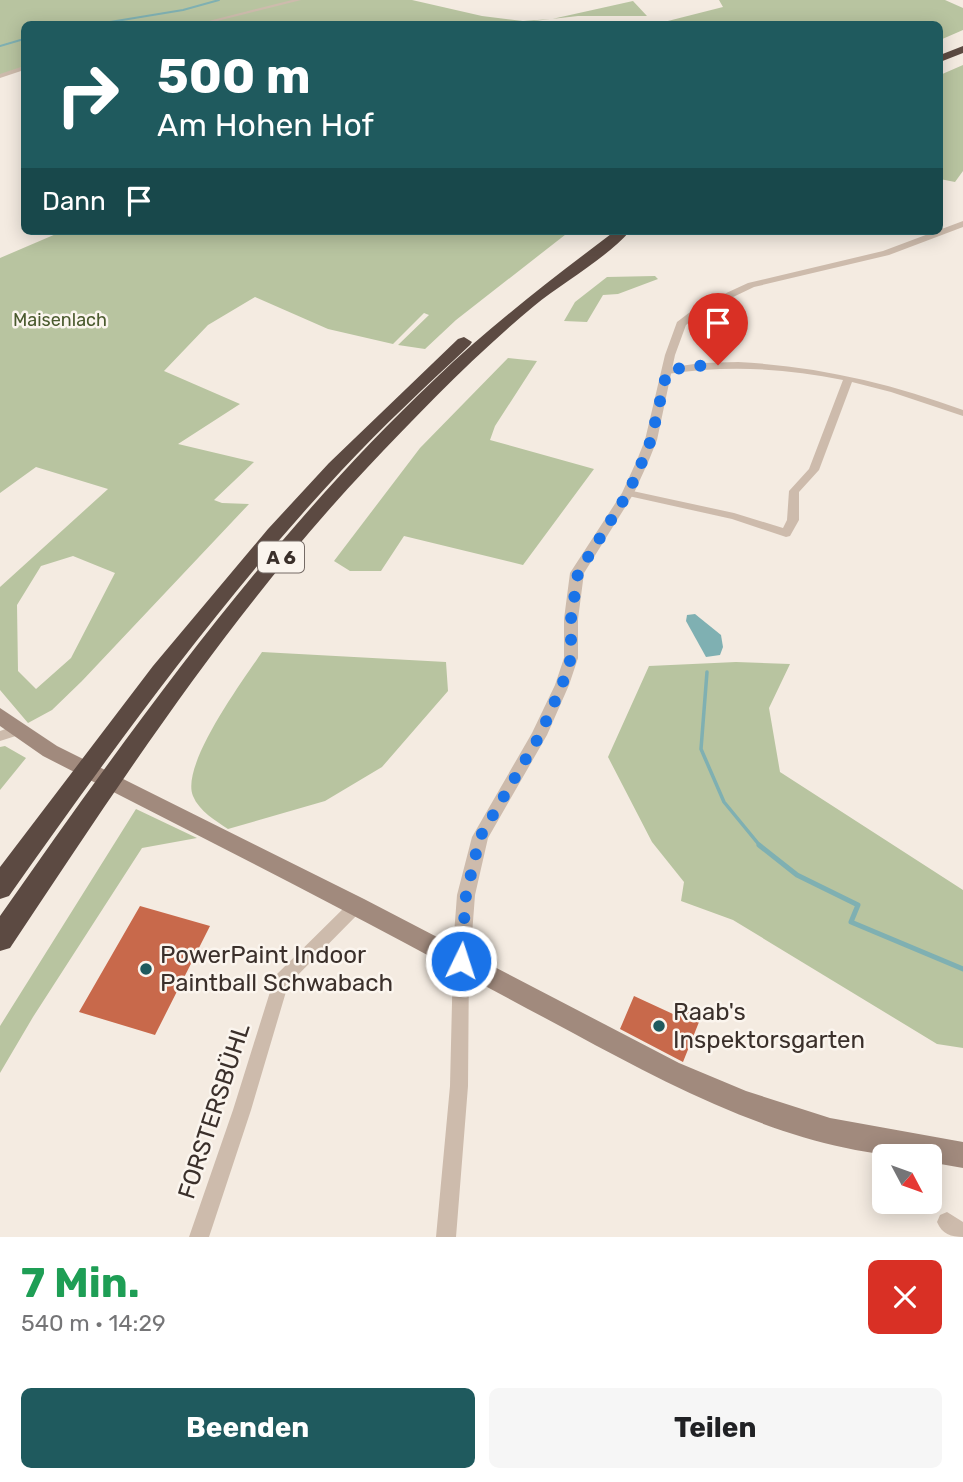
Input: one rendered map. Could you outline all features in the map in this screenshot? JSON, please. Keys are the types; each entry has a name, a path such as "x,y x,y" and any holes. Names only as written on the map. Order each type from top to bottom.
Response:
{"highway":[{"path":"943,51 963,42"},
{"path":"943,59 963,49"},
{"name":"A 6","path":"0,888 136,701 305,498 370,430 446,358 521,292 597,235"},
{"name":"A 6","path":"0,939 165,704 275,564 349,479 467,358 547,288 618,235"}],"main road":[{"path":"0,715 8,733 50,751 356,906 670,1072 746,1104 830,1131 963,1155"}],"street":[{"path":"212,21 298,0"},
{"path":"0,75 21,69"},
{"path":"943,232 963,224"},
{"path":"446,1237 459,1086 461,961 466,895 480,837 540,735 562,685 571,658 571,619 578,573 628,493 651,440 681,324 688,316 738,289 886,253 934,235"},
{"path":"667,371 691,366 740,365 848,379 923,397 963,413"},
{"path":"628,493 734,516 786,533 793,520 794,491 814,470 848,379"},
{"name":"FORSTERSBÜHL","path":"199,1237 242,1110 281,981 356,906"},
{"path":"948,1229 963,1233"}],"green space":[{"path":"0,0 412,0 482,16 523,21 21,21 21,69 0,76"},
{"path":"719,0 945,0 963,8 963,30 943,39 943,21 668,21 723,7"},
{"path":"633,1 647,16 578,16 553,19"},
{"path":"963,65 963,171 955,182 943,180 943,74"},
{"name":"Maisenlach","path":"54,235 565,235 456,320 425,349 398,345 429,315 424,313 393,344 328,329 255,297 208,325 164,371 240,404 178,444 254,462 214,500 249,504 82,681 52,710 28,723 0,690 0,587 108,489 36,467 0,493 0,258","holes":["73,556 115,573 71,658 36,689 18,671 17,605 41,566"]},
{"path":"655,276 658,279 618,294 603,295 587,322 564,321 575,302 607,277"},
{"path":"508,358 537,361 495,426 490,440 594,469 523,565 404,536 381,571 350,571 334,561 420,448"},
{"path":"262,652 446,662 448,691 382,767 325,801 228,829 199,806 193,796 191,782 204,744 216,722"},
{"path":"736,662 790,664 769,708 780,772 963,890 963,1048 937,1044 733,920 681,901 684,882 652,842 608,757 649,666"},
{"path":"5,746 26,758 0,790 0,747"},
{"path":"136,809 197,838 142,848 0,1073 0,1026"}],"water":[{"path":"695,614 721,635 723,647 720,655 706,657 686,621 687,615"}],"building":[{"name":"PowerPaint Indoor Paintball Schwabach","path":"140,906 210,926 155,1035 79,1012"},
{"name":"Raab's Inspektorsgarten","path":"634,996 673,1014 676,1006 701,1017 683,1062 620,1029"}],"waterway":[{"path":"116,21 183,10 219,0"},
{"path":"0,46 21,40"},
{"path":"707,672 701,749 724,802 760,846"},
{"path":"760,846 797,875 858,905 851,922 963,969"}],"place":[{"name":"PowerPaint Indoor Paintball Schwabach","path":"146,969"},
{"name":"Raab's Inspektorsgarten","path":"659,1026"}],"route":[{"path":"461,961 466,895 480,837 540,735 571,658 571,619 578,573 628,493 643,460 651,440 667,371 691,366 718,365"}]}
